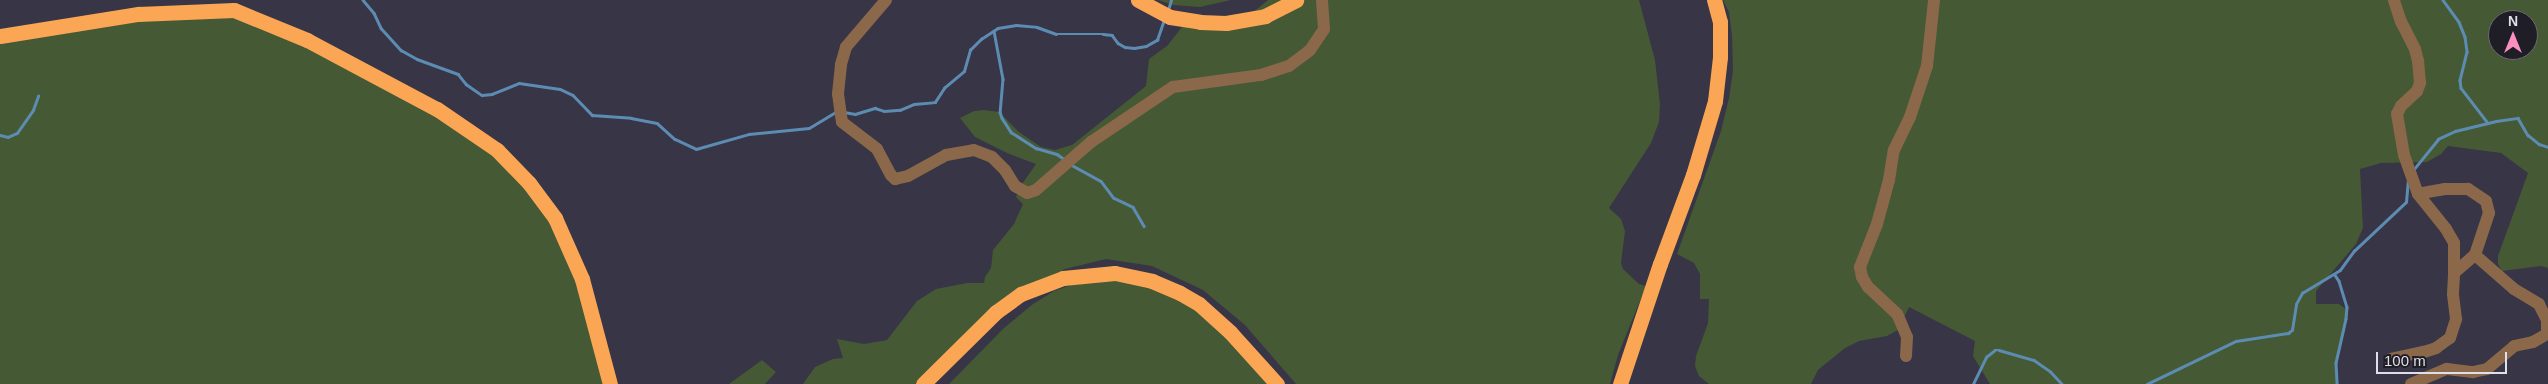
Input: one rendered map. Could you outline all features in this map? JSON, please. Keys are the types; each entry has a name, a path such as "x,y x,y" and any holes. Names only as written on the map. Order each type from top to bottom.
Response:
{"highway":[{"path":"1138,0 1170,17 1220,23 1240,22 1265,16 1296,0"},
{"path":"1620,384 1660,264 1693,175 1715,101 1720,29 1714,0"},
{"path":"0,36 138,14 234,10 307,40 437,109 497,150 529,183 555,218 582,279 610,384"},
{"path":"923,384 996,312 1021,294 1063,278 1115,273 1152,281 1180,292 1199,304 1216,318 1278,384"}],"street":[{"path":"886,0 846,47 841,65 838,94 842,122 877,149 895,179 908,176 946,155 974,150 992,157 1005,170 1015,186 1027,193 1036,190 1091,142 1173,87 1261,74 1289,66 1310,50 1324,28 1322,0"},
{"path":"1906,356 1907,337 1897,314 1868,287 1862,277 1860,267 1878,224 1894,150 1910,117 1927,66 1934,0"},
{"path":"2390,359 2436,348 2450,338 2456,320 2453,294 2454,244 2446,229 2418,194 2404,154 2397,114 2401,106 2417,91 2420,82 2415,49 2401,22 2394,0"},
{"path":"2418,194 2445,189 2468,189 2486,201 2489,213 2475,255 2463,268 2454,273"},
{"path":"2411,384 2447,369 2473,372 2487,369 2514,346 2533,342 2546,334 2546,320 2539,304 2506,283 2475,255"}],"green space":[{"path":"1158,0 1231,0 1200,7 1173,5"},
{"path":"1268,0 1639,0 1655,60 1660,104 1659,122 1651,143 1609,208 1621,219 1625,231 1621,263 1623,269 1639,284 1646,286 1618,355 1610,384 1296,384 1245,325 1203,290 1152,266 1106,259 1065,269 1029,288 928,384 803,384 815,367 833,359 843,358 837,339 864,344 887,340 917,301 936,289 967,283 984,283 985,277 991,268 993,250 1014,224 1023,204 1016,197 1022,184 1036,164 1007,153 975,137 960,118 974,111 999,112 1019,132 1041,147 1055,150 1072,145 1146,86 1149,59 1167,46 1182,27 1183,22 1241,15 1256,10"},
{"path":"1723,0 2548,0 2548,268 2541,266 2502,271 2498,264 2498,256 2528,173 2501,153 2448,146 2441,154 2427,162 2381,163 2360,169 2363,228 2356,244 2316,291 2316,304 2339,304 2346,309 2348,316 2335,373 2337,384 1990,384 1973,356 1975,341 1909,307 1898,330 1887,336 1859,341 1845,348 1818,370 1811,384 1709,384 1699,376 1695,366 1696,356 1708,323 1709,299 1700,299 1700,274 1694,263 1677,254 1721,131 1733,71 1729,12"},
{"path":"162,14 246,18 427,108 478,142 529,189 568,250 608,384 0,384 0,42"},
{"path":"1115,279 1143,281 1198,305 1277,384 949,384 1004,328 1033,304 1054,291 1071,285"},
{"path":"762,360 776,372 765,384 729,384"}],"waterway":[{"path":"363,0 374,13 381,28 401,50 417,59 458,74 466,84 482,95 492,94 519,83 560,89 573,95 592,115 631,118 657,123 675,139 696,149 749,134 809,128 836,112"},
{"path":"1168,10 1171,0"},
{"path":"2443,0 2459,22 2465,37 2467,52 2460,80 2461,88 2488,123"},
{"path":"844,112 855,114 875,108 884,111 900,110 914,104 935,102 944,88 964,71 970,50 981,39 998,28 1016,25 1037,27 1056,34 1112,35 1118,43 1125,47 1134,48 1146,46 1157,40 1164,20"},
{"path":"994,31 1003,79 1000,112 1002,118 1011,132 1036,148 1057,154 1064,159"},
{"path":"0,135 8,137 17,133 33,110 38,96"},
{"path":"2414,169 2438,139 2455,131 2496,121 2518,118 2528,135 2539,144 2548,147"},
{"path":"1070,164 1101,181 1114,198 1133,207 1144,226"},
{"path":"2147,384 2236,341 2288,333 2292,330 2296,304 2302,293 2340,270 2354,251 2406,202 2408,181"},
{"path":"2335,275 2339,281 2347,307 2336,363 2337,384"},
{"path":"1973,384 1986,357 1995,350 2034,360 2050,371 2062,384"}]}
